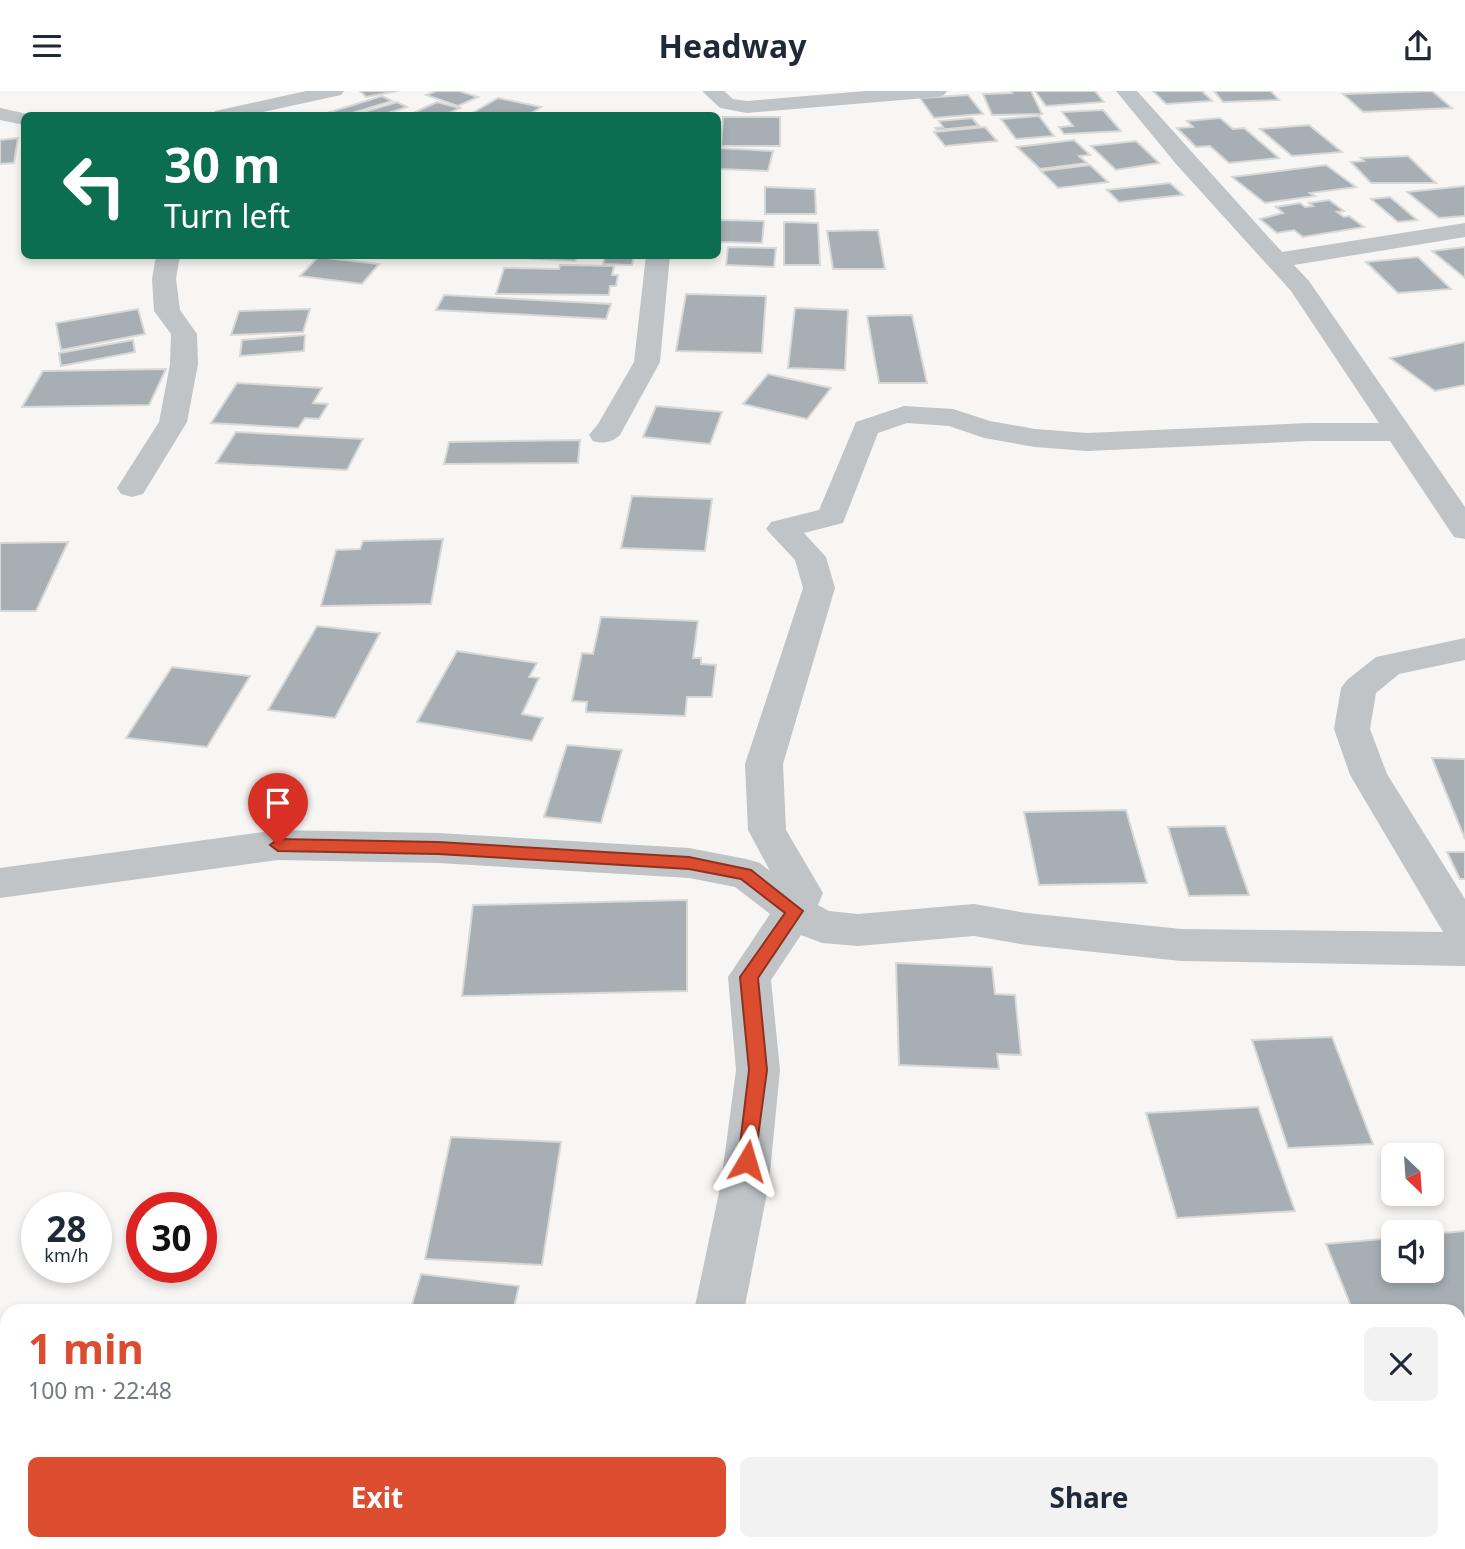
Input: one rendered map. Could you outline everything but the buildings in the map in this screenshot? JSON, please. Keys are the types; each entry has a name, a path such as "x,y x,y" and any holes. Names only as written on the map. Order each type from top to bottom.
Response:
{"street":[{"path":"233,112 294,95 334,91"},
{"path":"718,103 747,107 937,91"},
{"path":"1126,91 1300,286 1465,530"},
{"path":"0,114 21,118"},
{"path":"1278,260 1465,230"},
{"path":"132,488 173,422 184,364 184,334 167,311 164,279 167,259"},
{"path":"603,435 610,429 647,362 658,259"},
{"path":"720,1304 745,1183 758,1070 749,977 795,911 803,893 767,830 764,764 819,588 810,557 782,529 832,516 866,428 904,414 953,418 984,429 1035,438 1087,442 1308,432 1400,432"},
{"path":"1465,649 1388,665 1359,688 1352,729 1369,775 1465,934"},
{"path":"0,883 278,845 438,848 689,863 746,874 795,911 822,927 858,930 974,920 1027,929 1181,944 1465,949"}],"route":[{"path":"278,845 438,848 689,863 746,874 795,911 749,977 758,1070 747,1161"}]}
